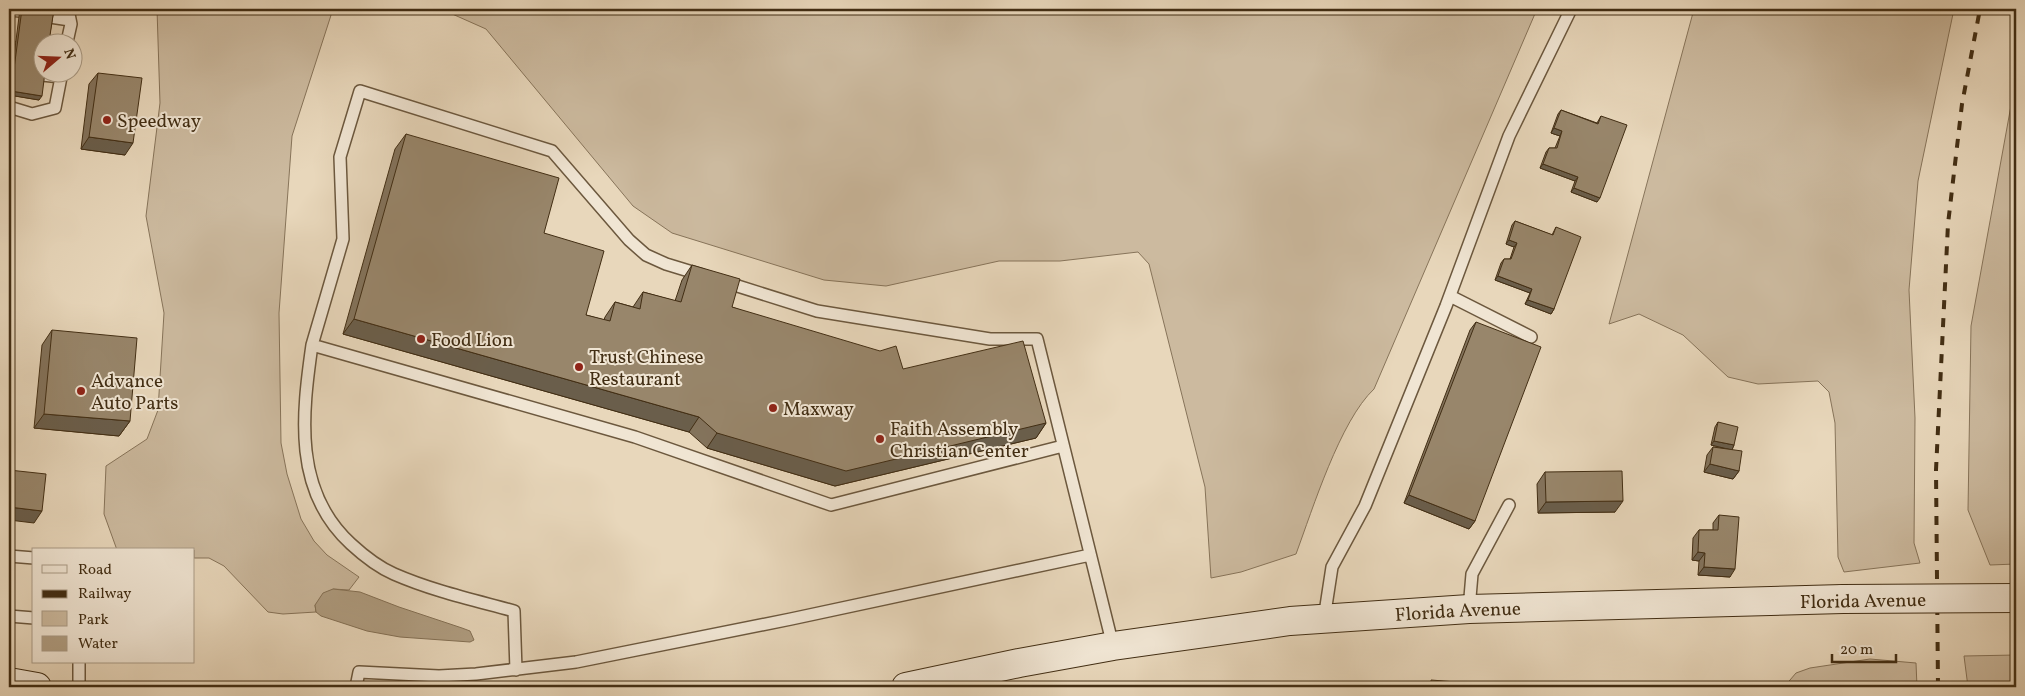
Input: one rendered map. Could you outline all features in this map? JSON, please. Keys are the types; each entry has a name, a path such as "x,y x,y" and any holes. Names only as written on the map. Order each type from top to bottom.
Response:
{"main road":[{"name":"Florida Avenue","path":"906,687 1019,663 1113,646 1324,618 1469,609 1843,599 2016,598"},
{"path":"9,682 37,687"}],"lane":[{"path":"1324,618 1332,567 1365,506 1450,296 1509,136 1571,9"},
{"path":"50,17 69,14 68,32"},
{"path":"9,108 32,114 54,108 60,82"},
{"path":"516,670 514,612 393,574 360,552 331,523 311,482 305,453 304,416 312,345 343,238 340,157 360,91 552,151 637,248 646,255 666,264 818,311 990,339 1037,339 1113,646"},
{"path":"1450,296 1531,337"},
{"path":"312,345 635,437 830,505 1063,446"},
{"path":"1469,609 1472,574 1509,505"},
{"path":"356,687 359,672 439,676 516,670 576,662 782,621 1090,555"},
{"path":"9,556 32,558"},
{"path":"9,616 32,618"},
{"path":"79,687 80,664"}],"green space":[{"path":"157,9 333,9 292,136 279,313 281,443 287,474 301,519 314,541 327,555 359,577 349,590 333,589 315,605 316,612 283,614 268,612 224,566 209,558 195,558 195,548 116,548 104,514 106,466 147,439 158,410 164,313 146,216 160,103"},
{"path":"441,9 1537,9 1374,389 1362,403 1339,443 1319,490 1296,554 1241,572 1211,578 1205,487 1149,264 1138,252 1060,261 999,261 886,286 824,280 672,233 633,206 486,29"},
{"path":"1694,9 1954,9 1918,181 1909,290 1915,418 1914,543 1920,563 1844,572 1838,557 1835,423 1829,392 1818,381 1758,384 1728,377 1683,335 1639,314 1609,324"},
{"path":"2016,78 2016,564 1990,565 1968,510 1971,326"},
{"path":"2016,655 2016,687 1968,687 1964,656"},
{"path":"1870,659 1916,663 1917,687 1784,687 1796,673 1810,668"}],"water":[{"path":"333,589 360,592 462,628 470,631 474,640 470,642 400,637 367,631 321,616 316,612 315,605 323,593"}],"building":[{"path":"22,9 54,9 51,32 32,32 32,82 44,82 42,96 11,91"},
{"name":"Speedway","path":"98,73 142,78 133,143 89,137"},
{"path":"1561,110 1598,124 1601,116 1627,125 1600,198 1574,188 1578,177 1543,164 1549,148 1557,148 1562,131 1554,128"},
{"path":"406,134 559,178 544,233 604,251 586,315 610,321 615,302 640,309 643,292 681,302 692,265 740,279 732,307 880,351 896,346 903,369 1023,341 1046,423 846,471 717,433 699,417 354,319"},
{"path":"1515,221 1553,235 1556,227 1581,237 1554,309 1528,300 1532,289 1498,276 1504,259 1511,259 1517,243 1509,240"},
{"path":"1476,322 1541,347 1475,521 1409,495"},
{"name":"Advance Auto Parts","path":"52,330 137,338 130,421 44,414"},
{"path":"1718,422 1738,427 1734,445 1714,441"},
{"path":"1713,447 1742,451 1739,471 1710,464"},
{"path":"9,470 46,474 42,511 9,507"},
{"path":"1622,471 1623,501 1546,502 1545,472"},
{"path":"1719,515 1739,517 1735,569 1704,567 1705,553 1698,552 1699,530 1718,530"},
{"path":"1431,680 1456,682 1455,687 1428,687 1428,685 1431,685"},
{"path":"1203,682 1232,687 1202,687"}],"railway":[{"path":"1938,687 1936,470 1948,224 1962,104 1980,9"}],"place":[{"name":"Speedway","path":"107,120"},
{"name":"Food Lion","path":"421,339"},
{"name":"Trust Chinese Restaurant","path":"579,367"},
{"name":"Advance Auto Parts","path":"81,391"},
{"name":"Maxway","path":"773,408"},
{"name":"Faith Assembly Christian Center","path":"880,439"}]}
